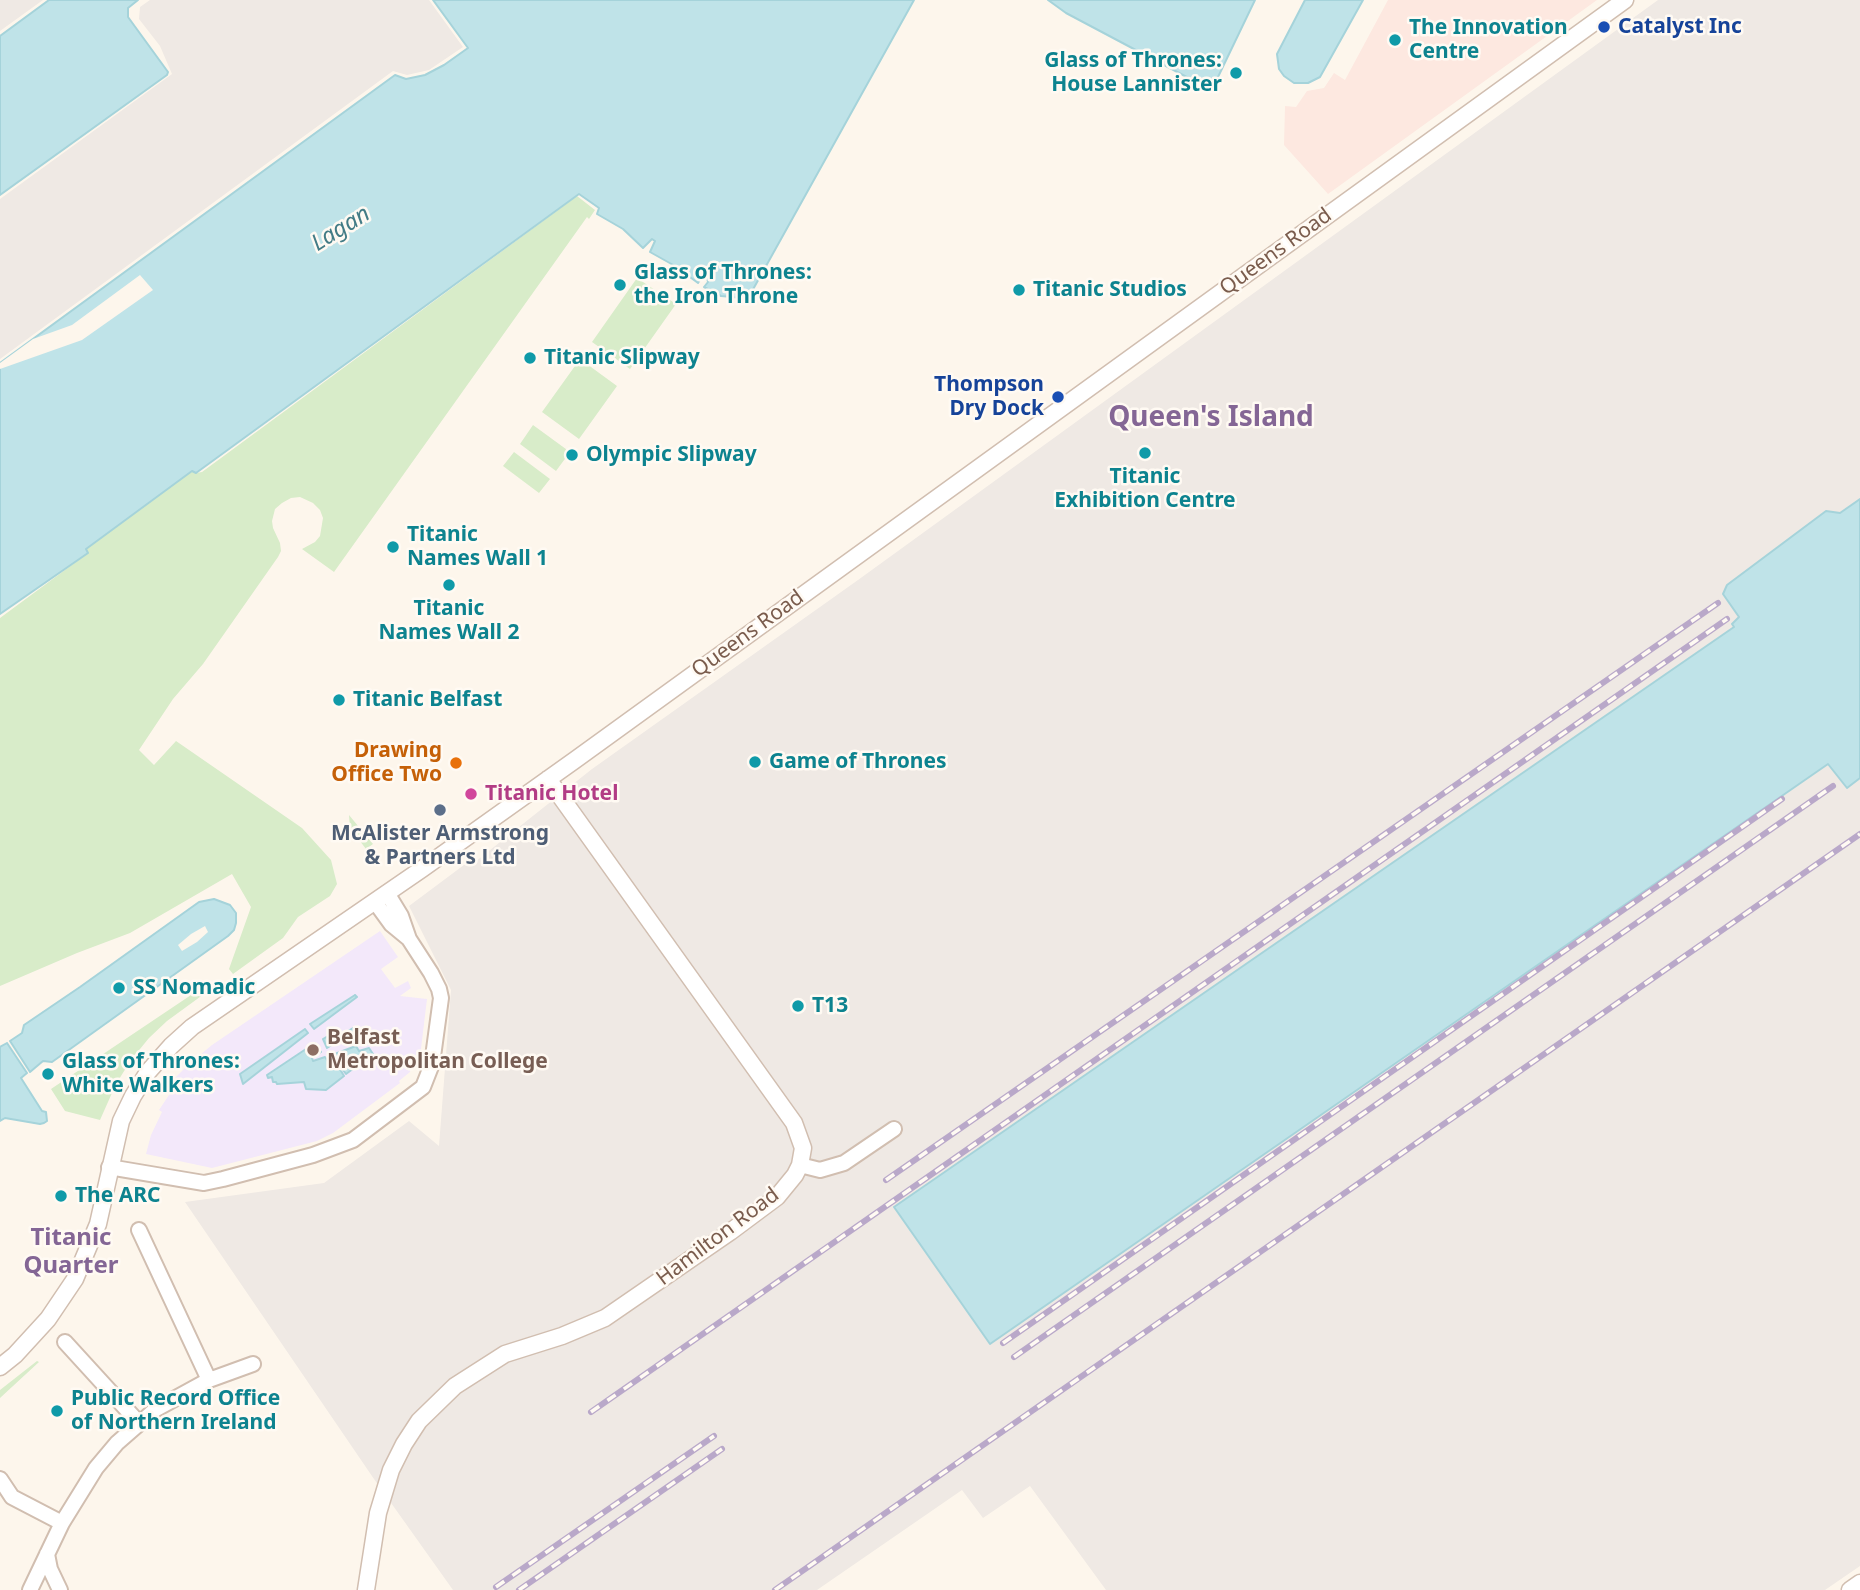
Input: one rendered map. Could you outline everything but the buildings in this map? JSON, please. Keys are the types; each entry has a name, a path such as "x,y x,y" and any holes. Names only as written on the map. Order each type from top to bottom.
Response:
{"street":[{"name":"Queens Road","path":"0,1367 15,1355 48,1319 75,1279 98,1224 121,1121 148,1072 170,1046 192,1027 381,898 548,779 1625,0"},
{"path":"548,779 794,1124 803,1148 800,1165 820,1170 844,1163 894,1129"},
{"path":"109,1167 204,1183 313,1155 354,1140 423,1087 428,1077 441,1008 439,989 409,939 391,924 381,898"},
{"name":"Hamilton Road","path":"366,1590 378,1513 391,1470 419,1421 437,1403 455,1386 505,1354 562,1336 605,1318 777,1197 800,1165"},
{"path":"139,1230 209,1380"},
{"path":"65,1342 139,1423"},
{"path":"30,1590 62,1523 96,1468 117,1443 156,1409 209,1380 253,1364"},
{"path":"0,1479 12,1497 62,1523"},
{"path":"47,1554 50,1569 60,1590"},
{"path":"1850,1590 1860,1583"}],"shaded area":[{"path":"0,0 43,0 0,31"},
{"path":"150,0 429,0 463,47 429,70 407,75 393,71 0,359 0,199 172,74 160,46 139,19 140,7"},
{"path":"1388,0 1597,0 1328,194 1284,145 1285,106 1296,107 1307,91 1324,88 1334,73 1345,80"},
{"path":"1658,0 1860,0 1860,499 1840,513 1826,511 1727,585 1739,618 1847,788 1860,778 1860,1566 1825,1590 1106,1590 1030,1486 983,1518 962,1490 817,1590 453,1590 185,1202 324,1183 409,1121 439,1146 451,990 409,906 472,859 475,862 592,769 858,580"},
{"name":"Belfast Metropolitan College","path":"380,931 398,957 381,969 395,988 408,981 411,988 400,996 427,999 420,1057 413,1056 410,1072 400,1083 333,1133 317,1141 212,1168 146,1154 162,1112 159,1110 173,1089 169,1084 189,1064 212,1045"}],"green space":[{"path":"577,196 595,210 589,219 587,217 334,572 302,549 320,536 323,518 320,510 300,497 291,498 275,509 272,521 280,543 281,551 278,557 203,664 173,699 139,750 154,765 176,741 302,828 331,860 337,884 330,896 298,917 283,938 233,974 229,969 251,907 232,874 130,933 0,986 0,618 88,553 85,550 192,471 202,472"},
{"path":"637,278 676,304 630,369 592,342"},
{"path":"580,359 617,386 579,439 542,412"},
{"path":"533,425 570,452 556,471 520,444"},
{"path":"514,452 550,479 539,493 503,466"},
{"path":"349,815 373,844 366,849 350,828"},
{"path":"200,989 204,994 167,1021 131,1060 116,1084 100,1120 65,1111 51,1089"},
{"path":"39,1362 0,1398 0,1390"}],"water":[{"path":"49,0 138,0 128,8 128,17 168,72 0,195 0,36"},
{"name":"Lagan","path":"433,0 914,0 751,293 743,298 721,296 704,287 708,282 707,277 703,275 698,283 650,252 655,241 652,239 643,248 623,229 597,214 599,208 579,194 196,473 192,471 86,549 88,553 0,614 0,363 395,75 406,79 425,75 468,48"},
{"path":"1048,0 1255,0 1218,77 1198,83 1066,13"},
{"path":"1305,0 1363,0 1320,77 1308,83 1294,83 1279,69 1277,54"},
{"path":"1860,499 1860,778 1847,788 1828,764 990,1344 894,1207 1734,627 1732,624 1739,617 1723,594 1727,585 1826,511 1840,513"},
{"path":"214,899 230,905 236,913 234,930 228,936 52,1062 43,1061 30,1072 10,1041 22,1033 24,1025 199,902"},
{"path":"355,995 357,997 314,1029 310,1024"},
{"path":"353,1028 354,1031 327,1048 323,1039 338,1030 340,1036"},
{"path":"305,1029 308,1033 243,1084 240,1074"},
{"path":"7,1043 27,1073 21,1078 42,1111 46,1112 47,1121 44,1123 5,1118 0,1121 0,1047"},
{"path":"315,1043 321,1052 312,1058 313,1061 325,1057 333,1069 338,1066 344,1076 326,1090 306,1089 304,1082 277,1084 272,1077 268,1078 267,1075"},
{"path":"356,1046 359,1051 369,1048 373,1054 346,1074 332,1055"}],"pier":[{"path":"140,275 153,290 82,340 0,369 0,363 33,339 72,325"},
{"path":"205,926 208,932 182,951 178,945"}],"railway":[{"path":"886,1180 1718,603"},
{"path":"591,1412 1727,619"},
{"path":"1014,1357 1833,786"},
{"path":"1003,1343 1782,799"},
{"path":"775,1590 1860,834"},
{"path":"496,1587 714,1436"},
{"path":"519,1590 722,1449"}],"place":[{"name":"Catalyst Inc","path":"1604,27"},
{"name":"The Innovation Centre","path":"1395,40"},
{"name":"Glass of Thrones: House Lannister","path":"1236,73"},
{"name":"Glass of Thrones: the Iron Throne","path":"620,285"},
{"name":"Titanic Studios","path":"1019,290"},
{"name":"Titanic Slipway","path":"530,358"},
{"name":"Thompson Dry Dock","path":"1058,397"},
{"name":"Titanic Exhibition Centre","path":"1145,453"},
{"name":"Olympic Slipway","path":"572,455"},
{"name":"Titanic Names Wall 1","path":"393,547"},
{"name":"Titanic Names Wall 2","path":"449,585"},
{"name":"Titanic Belfast","path":"339,700"},
{"name":"Game of Thrones","path":"755,762"},
{"name":"Drawing Office Two","path":"456,763"},
{"name":"Titanic Hotel","path":"471,794"},
{"name":"McAlister Armstrong & Partners Ltd","path":"440,810"},
{"name":"SS Nomadic","path":"119,988"},
{"name":"T13","path":"798,1006"},
{"name":"Belfast Metropolitan College","path":"313,1050"},
{"name":"Glass of Thrones: White Walkers","path":"48,1074"},
{"name":"The ARC","path":"61,1196"},
{"name":"Public Record Office of Northern Ireland","path":"57,1411"}],"district":[{"name":"Queen's Island","path":"1211,418"},
{"name":"Titanic Quarter","path":"71,1252"}]}
